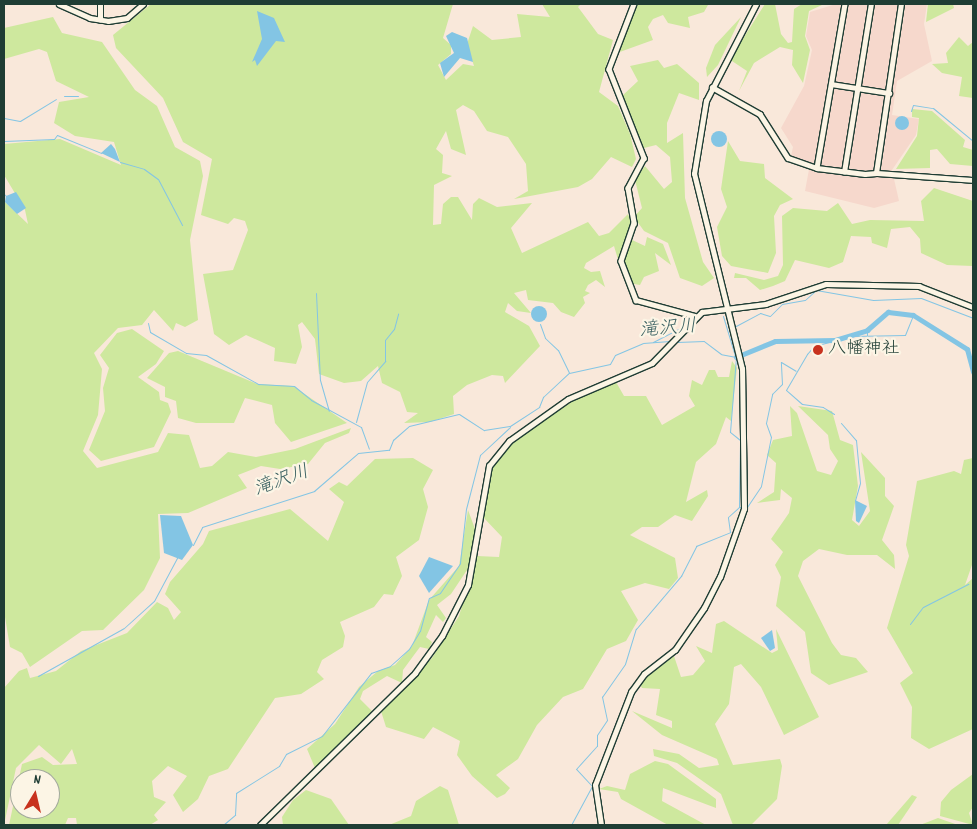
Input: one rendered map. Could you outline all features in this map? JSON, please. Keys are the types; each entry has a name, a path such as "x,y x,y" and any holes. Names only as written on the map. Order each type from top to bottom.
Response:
{"street":[{"path":"59,4 100,20 127,18 143,4"},
{"path":"100,4 100,20"},
{"path":"634,4 609,69 644,158 628,188 634,223 621,261 636,300 695,316 727,309 766,304 826,284 919,286 973,307"},
{"path":"601,825 596,785 631,692 644,674 686,636 714,592 741,521 744,388 694,174 697,136 712,87 756,4"},
{"path":"817,168 845,4"},
{"path":"844,172 871,4"},
{"path":"876,173 901,4"},
{"path":"830,84 889,93"},
{"path":"712,87 760,114 788,158 817,168 844,172 973,180"},
{"path":"260,825 415,673 442,636 468,584 486,477 500,448 568,399 652,363 695,316"}],"shaded area":[{"path":"836,4 927,4 924,24 932,61 897,81 892,115 919,119 916,135 892,170 899,201 874,208 805,191 810,164 791,156 793,147 781,128 804,86 812,50 806,36 810,12"}],"green space":[{"path":"151,4 453,4 443,38 451,45 451,54 438,65 446,80 463,64 474,66 467,44 473,26 492,40 521,37 517,14 550,17 542,4 581,4 578,7 598,34 613,40 599,92 618,106 630,134 636,159 632,167 611,157 592,179 578,187 514,199 528,191 526,164 508,137 487,131 474,111 463,105 456,110 466,155 451,149 446,131 436,149 443,155 442,173 452,176 434,185 433,225 441,224 443,204 451,197 458,197 472,220 473,204 479,198 497,207 532,203 511,228 522,253 588,222 599,236 609,233 628,214 631,223 619,257 622,273 614,246 586,263 584,268 591,272 600,271 605,287 596,280 588,285 585,291 590,293 583,297 585,303 574,317 561,312 553,303 528,300 526,290 514,293 531,313 517,311 508,303 505,312 529,326 540,346 505,383 503,376 492,375 467,385 453,396 454,414 430,422 404,423 418,413 407,412 400,392 382,383 378,366 361,381 344,383 319,374 315,339 302,322 298,325 302,347 296,364 274,361 275,348 246,335 229,345 214,334 203,274 233,270 248,230 245,221 234,218 228,224 201,215 212,159 183,142 163,98 116,48 113,35"},
{"path":"637,4 708,5 704,12 688,17 690,28 668,23 663,15 653,19 648,27 653,40 617,53"},
{"path":"765,4 775,4 781,34 788,43 792,42 794,9 802,4 822,5 809,11 805,36 810,50 803,83 792,65 793,50 780,47 754,63 739,91 747,71 732,61 732,56"},
{"path":"928,4 953,4 954,8 926,22"},
{"path":"53,17 62,33 102,42 135,90 157,106 175,147 200,161 203,176 190,240 198,320 185,327 176,323 173,331 154,310 142,325 118,328 94,353 102,369 98,415 83,451 97,468 158,452 168,433 189,435 200,468 212,466 228,452 256,457 295,449 351,428 349,433 325,443 308,464 280,469 261,466 238,475 247,488 188,513 158,514 160,558 144,590 103,630 82,631 30,667 22,653 10,647 4,611 4,201 28,224 25,210 4,175 4,144 60,139 121,165 114,142 75,136 54,123 59,102 89,97 56,81 47,52 39,49 4,59 4,28"},
{"path":"741,17 718,65 707,77 706,68 715,45"},
{"path":"959,37 968,46 973,42 973,98 959,96 962,77 942,73 932,64 948,63 946,53"},
{"path":"658,60 664,68 677,64 699,83 699,100 679,93 667,123 667,143 683,133 685,198 703,262 714,278 702,286 680,278 668,243 644,231 634,217 642,208 635,180 645,166 664,189 672,182 670,157 656,145 644,148 622,96 638,81 630,66"},
{"path":"912,109 932,111 965,140 963,147 973,150 973,166 950,164 937,149 930,150 930,168 896,169 917,136 919,118 912,117"},
{"path":"728,141 740,161 764,164 765,178 793,199 780,205 774,216 776,253 768,273 731,266 722,256 717,227 727,207 721,189"},
{"path":"934,188 973,201 973,266 947,265 921,253 920,239 910,227 891,229 887,248 872,243 871,237 851,236 843,262 829,268 795,260 785,281 760,290 746,278 734,278 735,273 764,280 778,276 783,265 782,216 793,208 827,211 838,203 852,224 870,220 924,221 921,201"},
{"path":"647,237 663,244 671,265 655,253 659,271 644,277 640,285 628,283 622,254 630,239 645,246"},
{"path":"132,329 164,351 156,364 138,377 159,392 160,400 168,403 171,412 154,447 101,461 89,450 105,411 103,388 109,368 100,355 117,333"},
{"path":"178,351 257,384 293,386 347,423 291,442 275,423 272,405 245,398 234,423 196,423 178,418 176,401 165,397 165,387 147,378 169,353"},
{"path":"732,361 737,368 731,421 726,417 716,444 696,462 686,502 707,490 708,496 692,521 675,515 658,527 642,527 630,535 675,558 678,578 669,589 645,583 621,591 638,620 626,641 607,649 583,689 563,697 537,725 518,759 496,775 510,788 505,794 497,798 472,776 457,755 460,741 433,727 424,739 386,727 381,711 432,658 459,616 477,556 499,557 502,537 483,517 491,468 505,448 577,398 616,382 624,396 646,396 662,425 695,406 689,396 692,380 702,385 709,370 715,370 718,377 729,377"},
{"path":"790,406 797,413 817,471 831,475 838,461 830,449 828,435 798,406 832,411 840,440 853,445 858,486 852,520 859,526 870,511 861,452 885,478 885,496 894,506 882,540 894,555 895,569 877,555 847,555 819,549 803,561 798,576 832,643 841,655 856,658 868,672 829,685 811,673 805,632 776,606 781,577 775,565 783,552 771,539 789,513 792,498 781,489 780,500 757,503 774,492 776,463 767,455 773,440 792,436"},
{"path":"413,458 433,470 423,489 428,507 419,540 396,557 402,576 393,595 384,594 374,607 340,622 345,636 343,647 322,660 317,672 324,679 301,694 275,698 228,769 209,776 198,799 183,812 173,795 187,776 168,766 152,781 154,797 166,802 154,815 158,820 150,825 77,825 76,818 68,818 65,825 9,825 10,819 60,819 60,769 21,769 22,764 42,757 53,765 77,764 72,749 61,764 39,745 16,769 10,769 10,796 4,825 4,688 19,671 27,668 30,678 56,671 81,651 127,633 157,602 168,608 174,620 181,612 165,594 170,582 203,544 209,531 290,509 328,541 344,502 329,489 339,482 347,486 375,459"},
{"path":"973,458 973,562 965,585 973,578 973,729 929,749 911,738 912,707 900,683 913,673 887,628 909,556 906,545 917,481 954,471 961,474 964,460"},
{"path":"468,510 475,529 469,567 451,594 437,605 446,618 443,622 436,615 426,637 432,642 429,649 420,647 403,670 402,683 387,676 363,691 360,699 372,711 315,768 307,749 335,724 359,687 378,671 395,665 412,646 429,600 459,566"},
{"path":"724,621 772,653 778,650 776,629 819,717 784,735 761,687 741,664 734,667 729,704 715,724 733,765 780,759 782,766 777,799 751,825 733,825 721,794 677,763 654,756 653,749 679,754 699,768 719,765 717,759 662,735 632,711 672,728 672,721 656,715 660,689 642,688 639,683 674,656 681,677 693,675 705,661 696,646 712,653 716,624"},
{"path":"655,761 668,764 716,799 716,808 663,788 662,801 706,825 668,825 621,799 618,792 599,789 607,786 625,790 630,774"},
{"path":"973,774 973,807 969,813 973,825 940,816 941,802 951,790"},
{"path":"440,786 448,790 459,825 389,825 411,816 416,801"},
{"path":"306,790 331,799 349,825 283,825 282,817 293,800"},
{"path":"912,795 917,797 898,825 886,825"},
{"path":"938,818 958,825 920,825"}],"water":[{"path":"257,11 274,18 285,42 276,41 257,66 255,60 252,62 262,39"},
{"path":"452,32 467,38 473,62 460,58 444,77 440,63 454,53 446,36"},
{"path":"899,116 905,116 909,123 905,130 899,130 895,126 895,120"},
{"path":"719,131 725,133 727,139 725,145 719,147 713,145 711,139 713,133"},
{"path":"111,144 115,149 120,162 101,153"},
{"path":"16,192 26,208 17,214 5,202 6,196"},
{"path":"539,306 547,314 539,322 531,314"},
{"path":"855,500 867,506 859,523 856,521"},
{"path":"160,515 181,516 193,545 182,560 164,553"},
{"path":"429,557 453,566 429,593 419,576"},
{"path":"772,630 775,648 770,651 761,638"}],"waterway":[{"path":"64,96 78,96"},
{"path":"4,118 20,121 56,99"},
{"path":"911,111 913,105 933,108 973,141"},
{"path":"4,141 54,139 57,135 101,153"},
{"path":"120,162 144,169 158,179 182,225"},
{"path":"734,327 760,313 770,316 782,304 805,300 816,290 873,300 921,298 973,318"},
{"path":"316,293 320,380 329,411"},
{"name":"滝沢川","path":"736,357 775,341 835,340 867,330 888,312 913,315 967,349 973,372"},
{"path":"356,422 367,382 385,361 385,340 394,329 398,314"},
{"path":"834,414 823,407 802,404 786,390 807,354 814,346 852,336 905,335 913,315"},
{"path":"723,316 735,356"},
{"path":"148,323 150,332 186,353 206,355 258,384 294,386 311,400 361,427 369,449"},
{"path":"540,324 545,338 558,350 569,373"},
{"path":"653,342 681,328"},
{"name":"滝沢川","path":"867,330 867,335"},
{"name":"滝沢川","path":"193,545 202,527 314,491 358,453 389,450 393,440 409,426 459,414 484,430 510,426 539,407 543,397 569,373 610,364 615,355 643,343 670,341"},
{"path":"571,825 592,786 576,769 597,746 597,735 607,720 602,697 625,664 636,629 681,576 696,546 730,532 728,517 739,507 740,440 730,432 736,357 721,354 704,341 677,342"},
{"path":"739,507 747,507 761,486 771,437 766,423 772,394 782,384 781,362 796,371"},
{"path":"841,423 856,440 860,483 855,500"},
{"path":"223,825 235,815 236,793 279,766 286,754 322,736 371,673 390,666 409,649 420,631 429,598 440,593 460,563 466,509 480,455 510,427"},
{"name":"滝沢川","path":"38,676 124,628 154,601 177,558"},
{"path":"910,624 923,607 968,584"}],"place":[{"name":"八幡神社","path":"818,350"}]}
